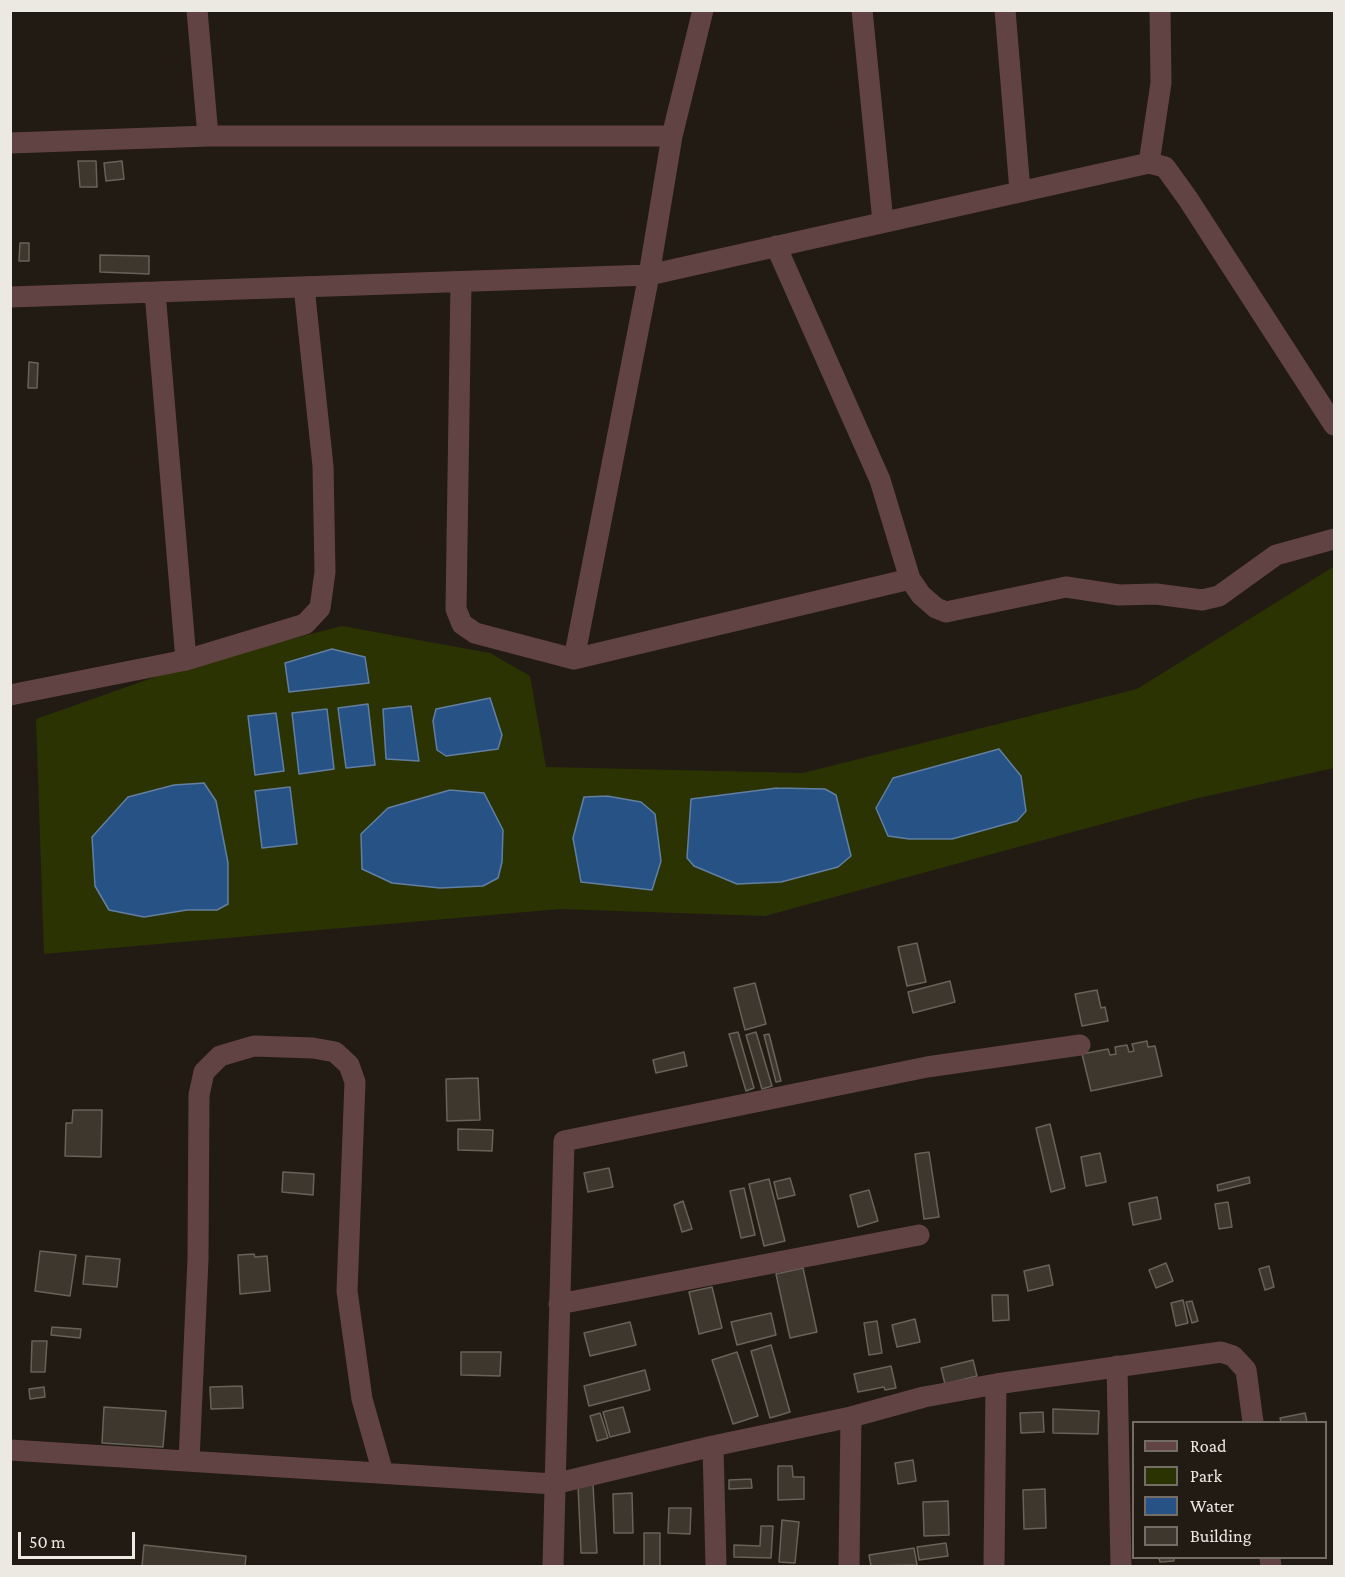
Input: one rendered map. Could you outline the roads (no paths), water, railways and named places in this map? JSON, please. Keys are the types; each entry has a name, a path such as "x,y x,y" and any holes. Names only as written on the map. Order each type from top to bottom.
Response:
{"street":[{"path":"196,10 208,136"},
{"path":"574,659 649,275 672,136 703,10"},
{"path":"862,10 883,222"},
{"path":"1005,10 1020,191"},
{"path":"1149,163 1161,82 1160,10"},
{"path":"10,143 208,136 672,136"},
{"path":"10,297 649,275 1149,163 1165,167 1188,199 1335,424"},
{"path":"776,246 880,480 910,579 936,608 946,612 1066,587 1119,595 1156,594 1202,600 1219,596 1276,555 1335,539"},
{"path":"461,282 456,609 462,624 475,633 574,659 910,579"},
{"path":"10,695 186,660 305,624 320,608 325,572 323,466 304,287"},
{"path":"154,292 186,660"},
{"path":"553,1566 564,1141 927,1067 1080,1045"},
{"path":"189,1461 198,1259 199,1095 204,1072 220,1056 254,1046 313,1048 335,1052 349,1065 355,1082 347,1291 362,1399 383,1473"},
{"path":"559,1304 919,1235"},
{"path":"10,1450 554,1484 713,1446 851,1417 924,1397 996,1384 1221,1352 1233,1356 1246,1370 1253,1421"},
{"path":"1117,1366 1121,1566"},
{"path":"994,1566 996,1384"},
{"path":"849,1566 851,1417"},
{"path":"713,1446 716,1566"}],"water":[{"path":"332,649 365,657 369,683 289,692 285,663"},
{"path":"490,698 502,735 498,749 446,756 437,750 433,721 436,709"},
{"path":"368,704 375,765 346,768 338,708"},
{"path":"411,706 419,761 386,759 383,709"},
{"path":"327,709 334,769 299,774 292,713"},
{"path":"276,713 284,771 255,775 248,716"},
{"path":"999,749 1021,776 1026,811 1017,821 952,839 909,839 888,836 876,808 893,778"},
{"path":"204,783 216,801 228,863 228,904 217,910 187,910 144,917 109,910 95,886 92,837 128,797 174,785"},
{"path":"290,787 297,844 262,848 255,791"},
{"path":"777,788 825,789 836,795 851,856 838,867 781,882 737,884 694,866 687,858 691,799"},
{"path":"450,790 484,793 503,830 502,862 498,878 483,886 440,888 392,883 362,869 361,834 388,808"},
{"path":"607,796 641,802 655,814 661,861 652,890 581,882 573,838 584,797"}]}
